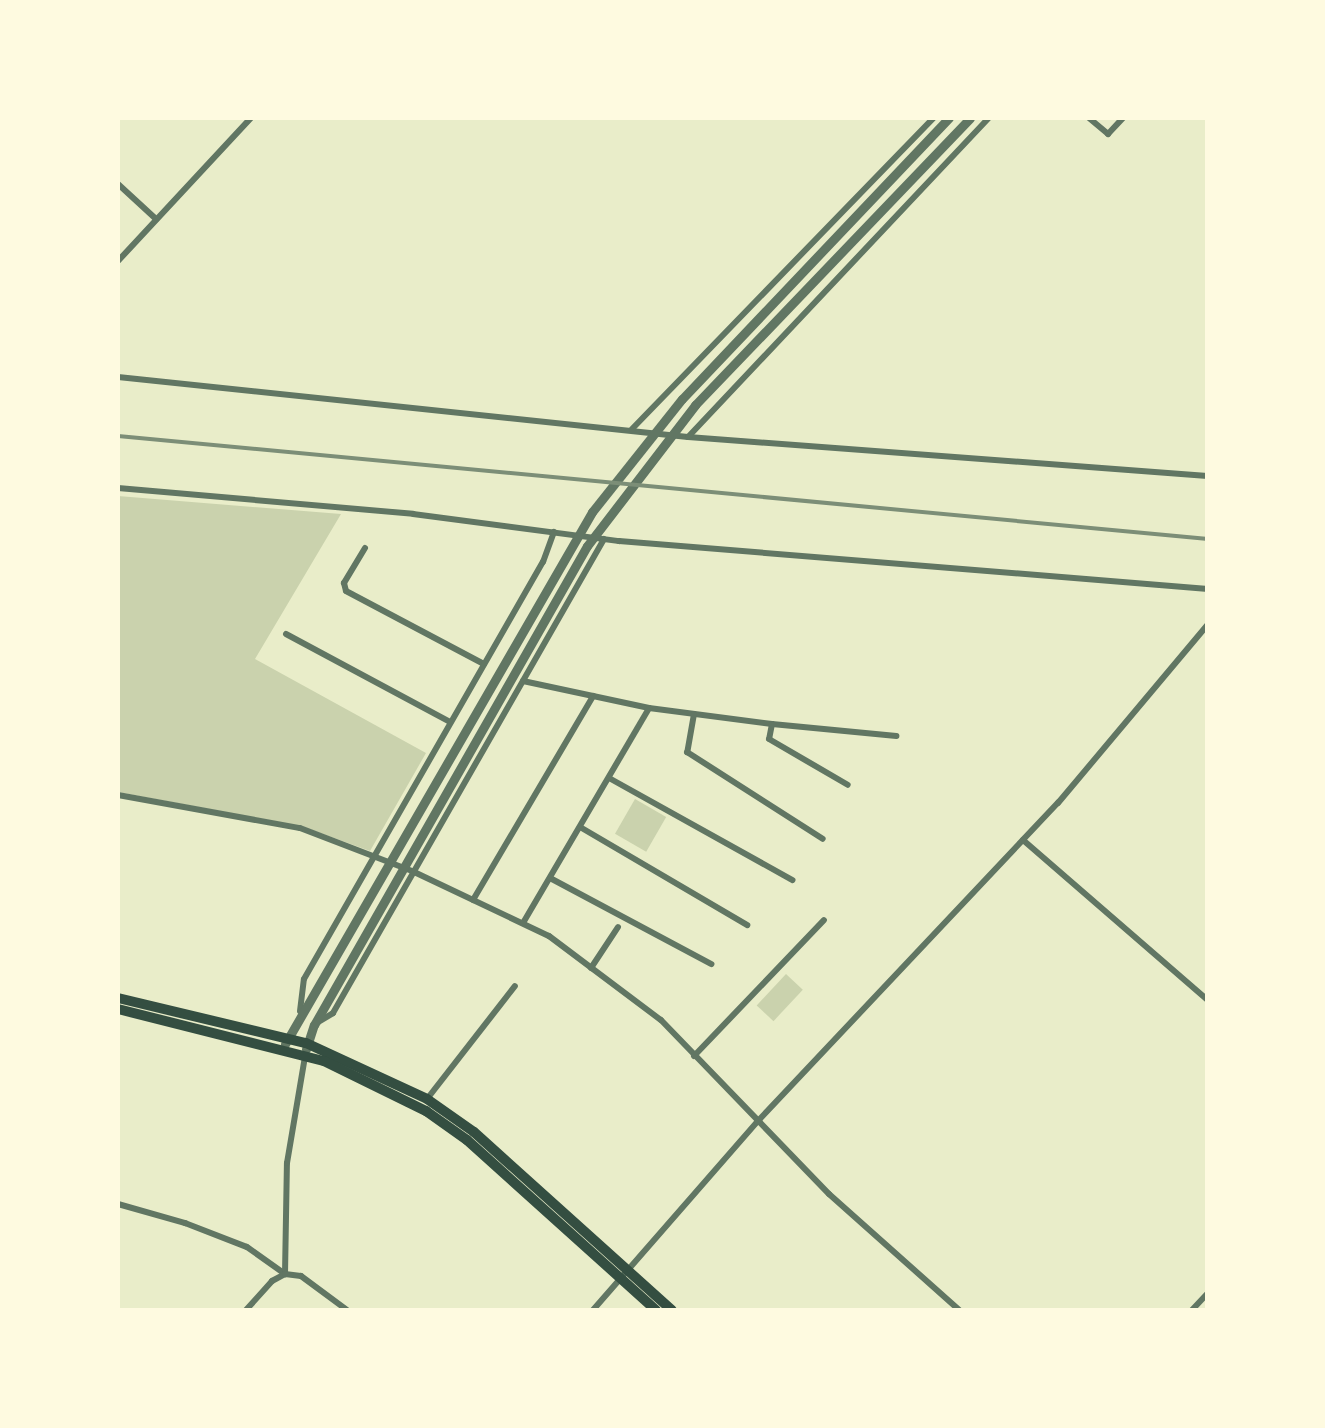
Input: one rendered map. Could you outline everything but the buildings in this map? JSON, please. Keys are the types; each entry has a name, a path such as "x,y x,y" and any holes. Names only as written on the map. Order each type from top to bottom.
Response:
{"main road":[{"path":"118,998 285,1045 381,1087 454,1130 626,1276 672,1310"},
{"path":"118,1009 285,1045 306,1042 427,1099 474,1132 626,1276 656,1310"}],"street":[{"path":"118,261 251,118"},
{"path":"631,430 933,118"},
{"path":"285,1045 300,1012 337,957 592,512 682,399 949,118"},
{"path":"285,1274 287,1163 306,1042 588,546 695,405 970,118"},
{"path":"688,437 989,118"},
{"path":"1089,118 1108,134 1122,118"},
{"path":"118,184 156,219"},
{"path":"118,377 688,437 1208,476"},
{"path":"118,488 413,514 604,539 1208,589"},
{"path":"300,1012 304,979 543,562 554,532"},
{"path":"314,1025 333,1013 604,539"},
{"path":"365,548 344,583 346,591 484,664"},
{"path":"592,1310 626,1276 757,1122 1023,840 1208,624"},
{"path":"286,634 450,722"},
{"path":"523,682 650,708 896,736"},
{"path":"474,900 593,696"},
{"path":"523,924 650,708"},
{"path":"694,714 688,752 823,839"},
{"path":"772,724 769,739 848,785"},
{"path":"608,778 792,880"},
{"path":"118,795 300,828 412,871 549,936 661,1020 757,1122 959,1310"},
{"path":"580,826 747,925"},
{"path":"1023,840 1208,1000"},
{"path":"550,878 711,964"},
{"path":"694,1056 824,920"},
{"path":"591,968 618,927"},
{"path":"427,1099 515,986"},
{"path":"118,1204 185,1223 247,1248 285,1274 301,1276 347,1310"},
{"path":"246,1310 272,1281 285,1274"},
{"path":"1192,1310 1208,1294"}],"green space":[{"path":"118,496 341,514 255,659 426,753 370,851 301,826 118,792"},
{"path":"635,799 666,817 646,852 615,834"},
{"path":"786,974 803,990 773,1021 757,1005"}],"railway":[{"path":"118,436 1208,539"}]}
